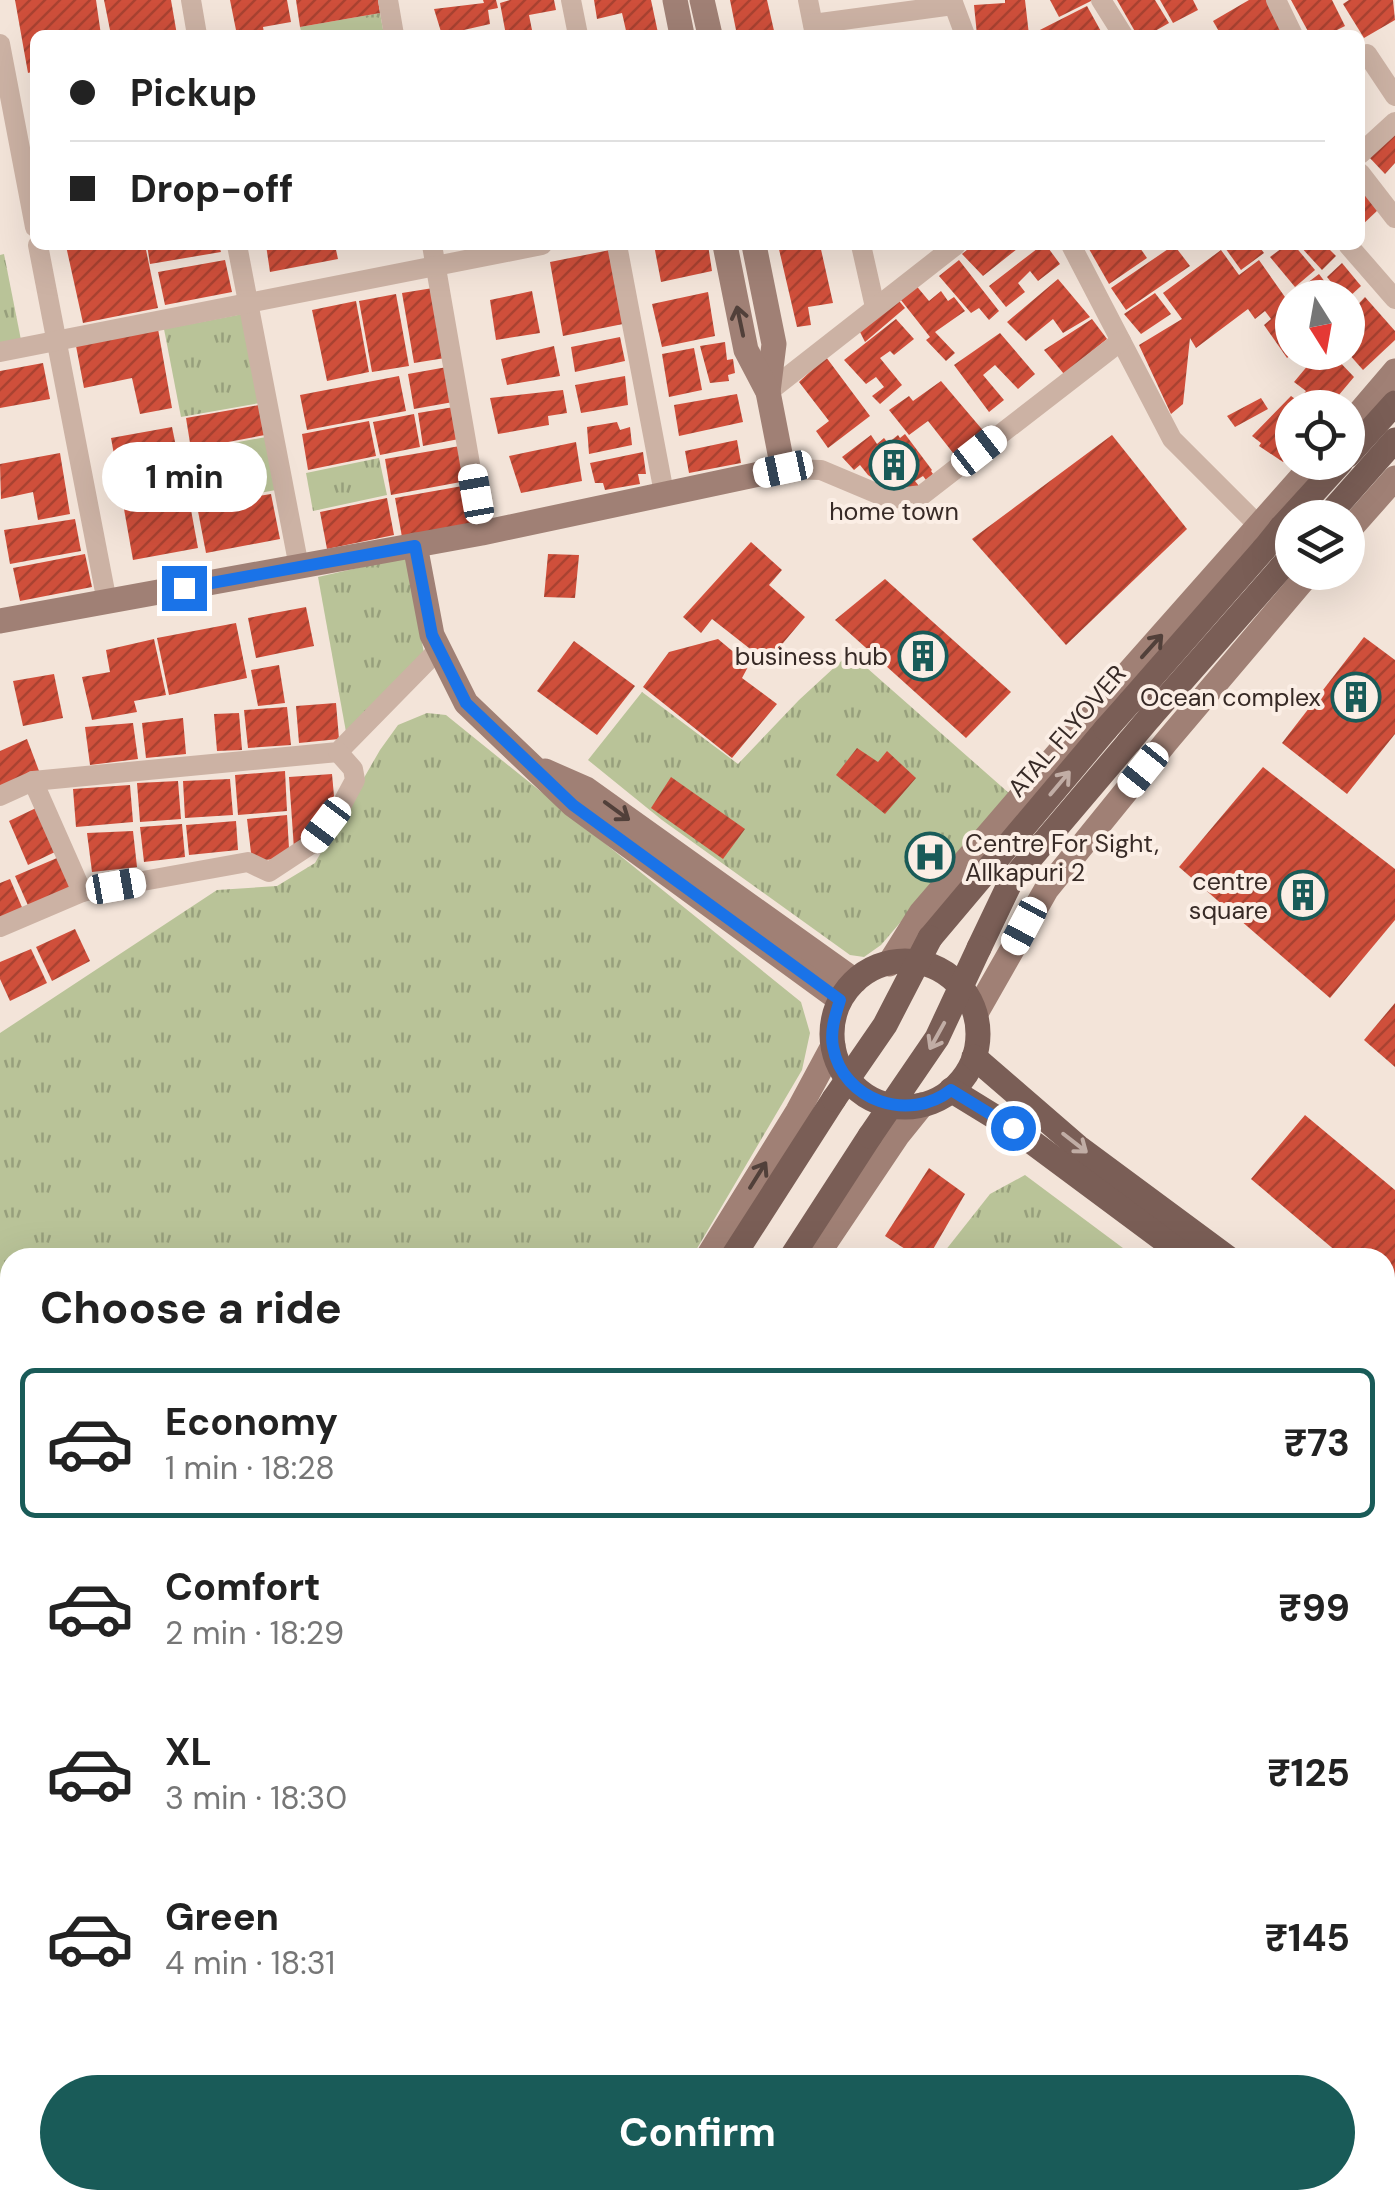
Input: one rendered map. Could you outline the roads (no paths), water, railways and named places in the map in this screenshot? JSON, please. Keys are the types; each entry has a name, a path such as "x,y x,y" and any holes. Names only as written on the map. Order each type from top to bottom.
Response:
{"main road":[{"path":"1365,436 1395,403"},
{"path":"1342,500 1395,440"},
{"name":"ATAL FLYOVER","path":"738,1248 885,1024 930,938 1106,729 1325,480"},
{"path":"798,1248 937,1038 1011,882 1275,574"},
{"path":"900,961 924,963 947,974 965,991 976,1013 979,1038 962,1081 943,1096 922,1105 886,1104 855,1087 840,1068 833,1046 833,1023 848,991 876,967 900,961"},
{"path":"974,1057 1199,1248"},
{"path":"951,1090 1197,1248"}],"street":[{"path":"191,0 197,30"},
{"path":"388,0 393,30"},
{"path":"571,0 577,30"},
{"path":"675,0 681,30"},
{"path":"702,0 709,30"},
{"path":"808,0 814,30 952,2 963,30"},
{"path":"1101,0 1120,30"},
{"path":"1276,0 1291,30"},
{"path":"0,44 30,201"},
{"path":"1366,54 1395,96"},
{"path":"1365,149 1395,122"},
{"path":"1365,179 1395,218"},
{"path":"39,250 106,602"},
{"path":"238,250 299,567"},
{"path":"0,352 248,304 434,256 493,250"},
{"path":"619,250 664,494"},
{"path":"726,250 746,350 768,392 783,469"},
{"path":"755,250 774,344 768,392"},
{"path":"862,250 874,308"},
{"path":"768,392 949,250"},
{"path":"1074,250 1172,439 1275,541"},
{"path":"1352,250 1395,299"},
{"path":"434,256 482,533"},
{"path":"0,622 482,533 783,469 821,470 890,498 922,495 1121,341"},
{"path":"1365,406 1395,371"},
{"path":"1365,512 1395,478"},
{"path":"889,964 921,913 1299,480"},
{"path":"415,546 432,635 466,703 573,805 848,991"},
{"path":"976,1013 1046,890 1295,590"},
{"path":"0,796 33,781 338,752 439,649"},
{"path":"1098,706 1166,742"},
{"path":"0,927 82,892 248,862 268,872 313,843 340,808 355,780 353,769 338,752"},
{"path":"33,781 82,892"},
{"path":"713,1248 798,1111 833,1046"},
{"path":"822,1248 922,1105"}],"place":[{"name":"home town","path":"894,465"},
{"name":"business hub","path":"923,656"},
{"name":"Ocean complex","path":"1356,697"},
{"name":"Centre For Sight, Allkapuri 2","path":"930,857"},
{"name":"centre square","path":"1303,895"}]}
